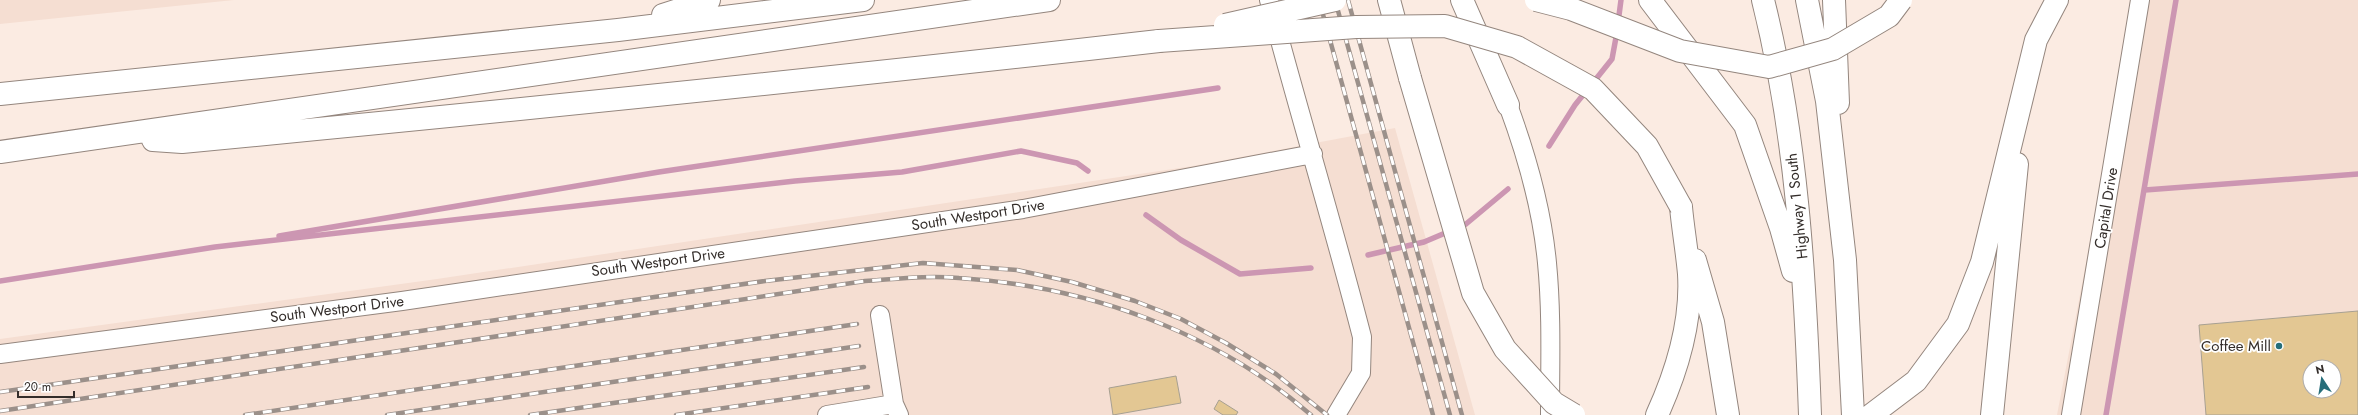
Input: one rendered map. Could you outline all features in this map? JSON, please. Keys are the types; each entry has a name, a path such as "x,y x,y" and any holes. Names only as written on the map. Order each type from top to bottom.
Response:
{"highway":[{"path":"618,30 709,0"},
{"path":"0,94 618,30 824,6 863,0"},
{"path":"0,152 114,137 828,31 1048,0"},
{"path":"1159,41 1335,0"},
{"path":"1389,0 1410,78 1473,293 1505,349 1554,403 1574,415"},
{"path":"1462,0 1508,105"},
{"path":"1471,0 1508,105"},
{"path":"1536,0 1571,9 1680,51 1769,67 1833,49 1889,16 1901,0"},
{"path":"1650,0 1745,125 1781,228 1807,318"},
{"name":"Highway 1 South","path":"1763,0 1772,37 1795,168 1807,318 1810,415"},
{"path":"1807,0 1827,101 1845,260"},
{"path":"1834,0 1853,415"},
{"path":"1871,415 1916,381 1958,324 1982,262 2036,40 2057,0"},
{"path":"114,137 182,142 835,78 1159,41 1356,27 1445,26 1517,47 1593,89 1647,146 1681,207 1713,322 1728,415"},
{"path":"1992,415 2024,87"},
{"path":"1657,415 1674,378 1686,330 1689,275 1681,207"},
{"path":"1850,365 1866,415"}],"street":[{"path":"1268,0 1313,154 1362,337 1361,373 1336,415"},
{"name":"Capital Drive","path":"2071,415 2140,0"},
{"path":"1508,105 1524,149 1537,201 1547,263 1550,323 1550,415"},
{"name":"South Westport Drive","path":"0,354 402,301 1023,209 1313,154"},
{"path":"827,415 896,410 880,315"}],"shaded area":[{"path":"0,0 234,0 0,24"},
{"path":"2131,0 2358,0 2358,415 2057,415 2100,190"},
{"path":"1395,128 1475,415 0,415 0,339 437,279 1193,166"}],"building":[{"name":"Coffee Mill","path":"2358,311 2358,415 2206,415 2199,325"},
{"path":"1176,376 1181,403 1113,415 1109,388"},
{"path":"1219,400 1238,412 1236,415 1223,415 1214,409"}],"waterway":[{"path":"1618,23 1621,0"},
{"path":"2106,415 2176,0"},
{"path":"1592,84 1612,59 1617,32"},
{"path":"279,236 659,172 1218,88"},
{"path":"1549,146 1575,105 1587,90"},
{"path":"0,281 215,247 795,181 902,172 1021,151 1077,163 1088,171"},
{"path":"2145,190 2358,174"},
{"path":"1458,228 1466,224 1508,189"},
{"path":"1146,215 1181,240 1240,274 1311,268"},
{"path":"1368,255 1424,242 1450,231"}],"railway":[{"path":"1319,0 1433,415"},
{"path":"1335,0 1450,415"},
{"path":"1348,0 1462,415"},
{"path":"0,392 765,281 923,263 1017,270 1072,282 1135,301 1181,319 1226,343 1276,374 1327,415"},
{"path":"0,411 865,281 936,277 1006,283 1054,291 1100,303 1146,318 1191,337 1233,359 1273,385 1311,415"},
{"path":"245,415 857,324"},
{"path":"387,415 859,346"},
{"path":"530,415 864,367"},
{"path":"676,415 868,387"}],"place":[{"name":"Coffee Mill","path":"2279,346"}]}
